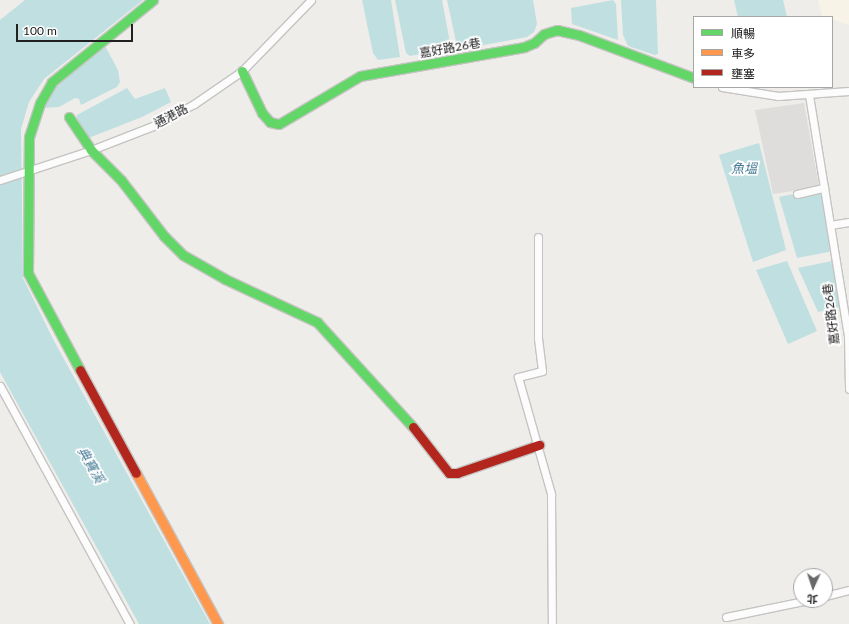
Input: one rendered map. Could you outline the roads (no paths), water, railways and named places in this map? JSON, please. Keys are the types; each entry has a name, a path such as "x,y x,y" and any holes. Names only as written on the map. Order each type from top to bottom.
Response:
{"street":[{"path":"153,0 52,82 32,124 26,172 28,273 34,287 218,624"},
{"name":"通港路","path":"0,180 91,150 153,126 194,104 242,70 311,0"},
{"name":"嘉好路26巷","path":"242,70 262,114 270,122 279,124 360,76 524,47 534,43 544,34 557,30 579,35 693,78"},
{"path":"728,88 778,96 849,91"},
{"name":"嘉好路26巷","path":"813,94 824,188 848,335 849,389"},
{"path":"69,117 91,150 121,180 164,236 183,255 225,279 317,322 404,415 449,473 457,473 539,445"},
{"path":"797,194 824,188"},
{"path":"830,224 849,222"},
{"path":"538,237 538,338 542,371 518,377 539,445 551,494 552,624"},
{"path":"0,386 130,624"},
{"path":"833,594 849,590"},
{"path":"726,617 793,603"}],"water":[{"name":"典寶溪","path":"25,0 143,0 44,79 29,102 21,129 23,278 54,341 210,624 139,624 0,372 0,20"},
{"path":"362,0 391,0 400,57 378,60 373,53"},
{"path":"395,0 442,0 451,48 410,56 406,53"},
{"path":"447,0 533,0 537,24 534,32 527,37 462,49 457,46"},
{"path":"613,0 616,4 618,40 572,24 571,8"},
{"path":"621,0 656,0 658,54 655,55 628,46 623,35"},
{"path":"734,0 783,0 787,16 738,16"},
{"path":"104,44 118,70 120,82 117,87 81,105 79,99 75,98 59,107 43,108 43,102 56,83"},
{"path":"127,88 135,99 165,88 171,102 142,117 86,139 77,122 77,115"},
{"name":"魚塭","path":"759,143 786,250 753,262 719,155"},
{"name":"魚塭","path":"824,188 834,251 797,258 779,197"},
{"path":"787,261 817,331 788,344 756,270"},
{"path":"832,261 840,307 818,312 798,268"}]}
